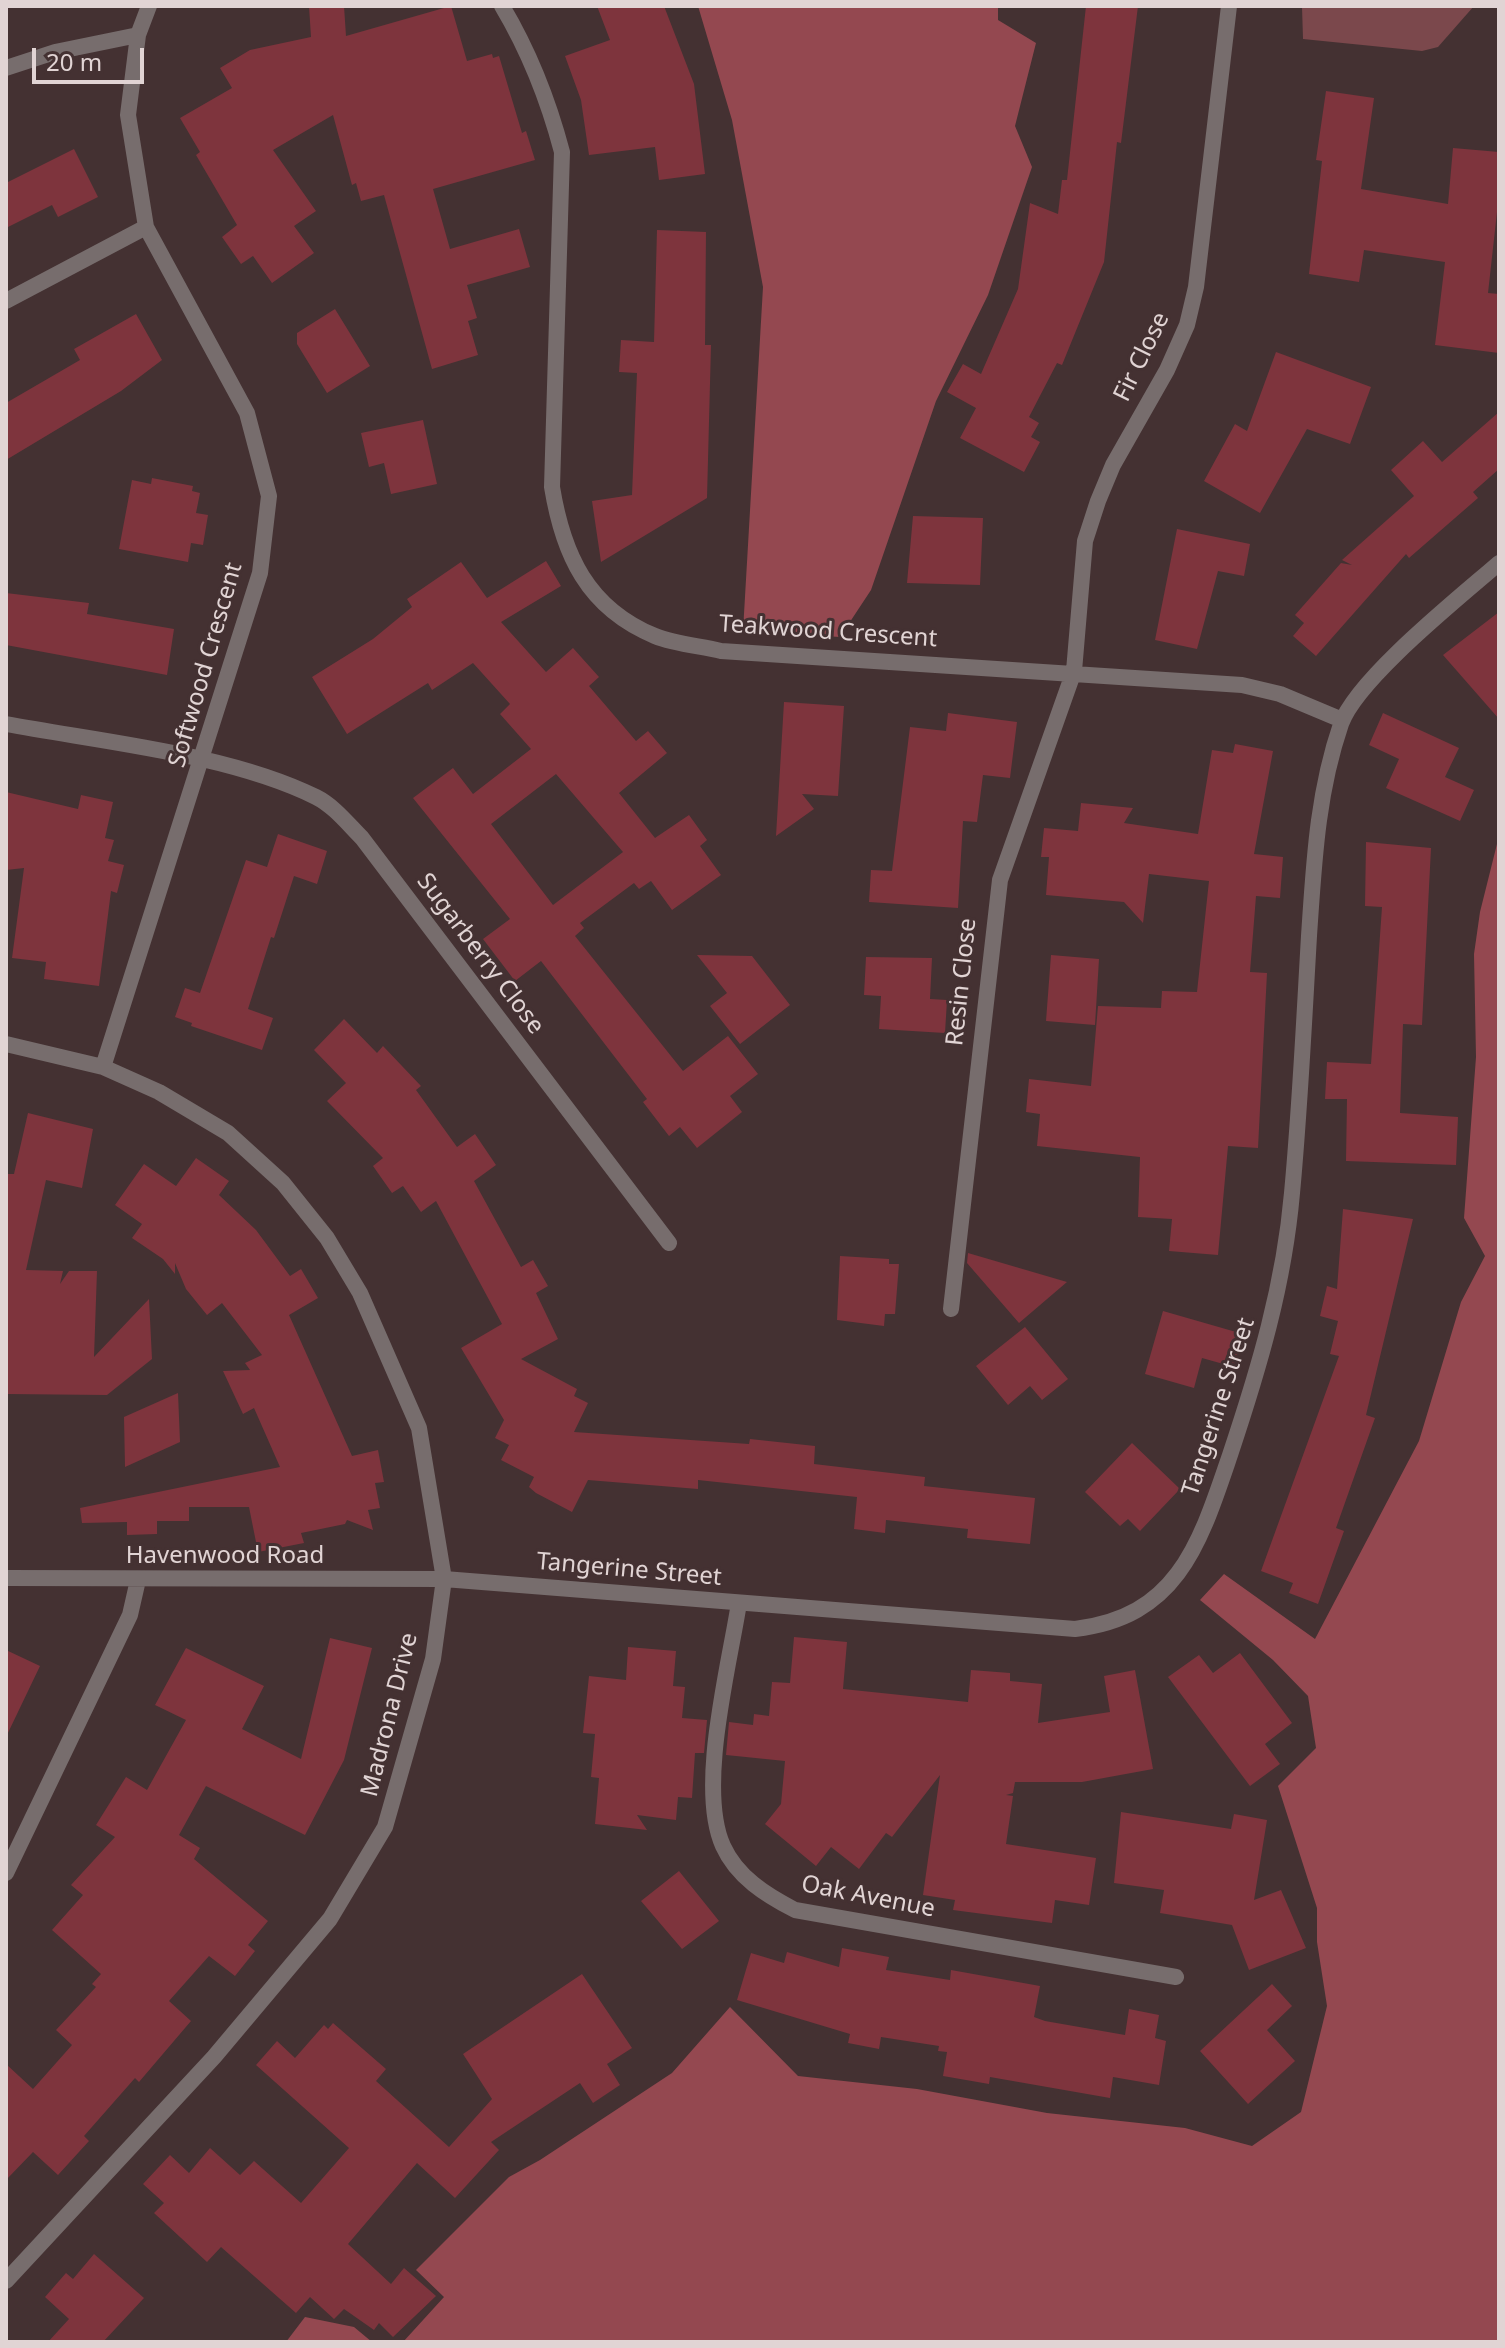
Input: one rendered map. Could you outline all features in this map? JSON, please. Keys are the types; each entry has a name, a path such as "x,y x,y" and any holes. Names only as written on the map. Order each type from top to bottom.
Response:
{"street":[{"name":"Softwood Crescent","path":"103,1067 203,761 260,573 269,496 247,413 146,227 128,115 138,35 149,6"},
{"name":"Teakwood Crescent","path":"502,6 529,51 549,104 562,152 552,487 559,532 573,566 620,617 656,636 721,651 1074,671 1242,685 1280,694 1342,720"},
{"name":"Fir Close","path":"1074,671 1085,541 1113,465 1172,359 1187,325 1196,287 1229,6"},
{"path":"6,68 55,52 138,35"},
{"path":"6,301 146,227"},
{"name":"Tangerine Street","path":"444,1579 1075,1629 1107,1625 1141,1610 1161,1596 1184,1566 1209,1515 1277,1304 1292,1196 1318,814 1342,720 1377,675 1407,644 1499,563"},
{"name":"Resin Close","path":"951,1309 994,909 1000,880 1074,671"},
{"name":"Sugarberry Close","path":"6,724 203,761 270,779 319,798 362,838 669,1243"},
{"name":"Madrona Drive","path":"6,1044 103,1067 159,1092 228,1133 283,1183 327,1238 366,1304 419,1428 444,1579 433,1659 385,1827 330,1919 214,2057 6,2281"},
{"name":"Havenwood Road","path":"6,1578 444,1579"},
{"path":"6,1873 130,1615 138,1580"},
{"name":"Oak Avenue","path":"739,1603 714,1761 713,1816 723,1847 741,1874 768,1896 795,1910 1176,1977"}],"shaded area":[{"path":"698,6 998,6 998,20 1036,43 1015,126 1032,167 988,295 936,401 871,590 840,637 743,631 763,287 732,120"},
{"path":"1302,6 1474,6 1438,47 1422,51 1303,39"},
{"path":"1499,836 1499,2342 403,2342 444,2297 416,2270 509,2177 672,2073 730,2007 798,2076 917,2089 1047,2113 1185,2128 1252,2146 1301,2112 1327,2006 1317,1942 1317,1908 1278,1786 1316,1748 1308,1696 1273,1660 1200,1600 1224,1574 1315,1639 1419,1441 1461,1302 1485,1256 1464,1218 1476,1057 1474,954 1480,912"},
{"path":"305,2317 354,2327 372,2342 286,2342"}],"building":[{"path":"309,6 344,6 346,36 451,6 467,61 492,54 493,58 499,56 522,133 526,131 535,160 433,189 450,249 519,229 530,267 467,285 477,318 468,321 478,355 432,369 384,195 361,201 356,183 352,185 333,115 273,150 316,211 294,226 314,253 272,283 253,256 241,264 222,237 237,225 196,155 200,152 180,118 232,88 220,68 250,50 311,37"},
{"path":"597,6 664,6 694,84 705,174 659,180 655,147 589,155 581,100 565,56 610,40"},
{"path":"1086,6 1138,6 1121,143 1117,142 1104,262 1062,365 1057,363 1029,417 1039,423 1031,437 1040,442 1024,472 960,438 976,408 947,392 963,364 981,374 1018,289 1030,203 1058,214 1062,180 1067,180"},
{"path":"1326,91 1374,98 1361,189 1448,204 1453,148 1499,152 1499,194 1488,293 1499,294 1499,353 1435,345 1445,262 1364,250 1359,282 1309,274 1322,161 1316,160"},
{"path":"74,149 98,197 58,217 52,205 6,228 6,183"},
{"path":"657,230 706,232 705,345 711,345 707,498 601,562 592,501 632,495 637,373 619,372 621,340 654,342"},
{"path":"335,309 370,366 327,393 297,344 297,333"},
{"path":"136,314 162,360 121,391 6,460 6,403 80,360 74,349"},
{"path":"1276,352 1371,387 1350,444 1307,429 1260,513 1204,481 1235,424 1247,431"},
{"path":"1499,412 1499,469 1473,492 1478,498 1409,558 1406,554 1316,656 1293,636 1304,623 1295,615 1341,563 1352,565 1342,560 1414,496 1391,470 1423,441 1442,462"},
{"path":"423,420 437,484 391,494 384,463 369,467 361,433"},
{"path":"152,478 193,486 192,491 200,493 196,513 208,515 203,545 191,543 188,562 119,549 132,480 151,484"},
{"path":"913,516 983,518 980,585 907,583"},
{"path":"1177,529 1250,544 1244,576 1218,571 1197,649 1155,640"},
{"path":"546,561 561,586 501,622 546,672 573,648 599,677 589,686 636,741 648,731 667,753 619,793 655,838 689,815 707,840 700,846 721,875 672,910 651,881 639,889 634,883 580,923 584,928 575,936 683,1071 728,1036 758,1074 730,1096 742,1112 697,1148 680,1127 669,1136 643,1102 647,1099 541,961 515,981 483,939 510,919 413,798 453,768 473,794 531,749 500,714 510,704 473,663 432,690 428,683 347,734 312,677 373,639 412,607 407,599 461,562 487,598","holes":["556,774 623,852 553,905 491,824"]},
{"path":"6,593 89,603 87,614 174,629 167,675 6,645"},
{"path":"1499,612 1499,719 1443,655"},
{"path":"784,702 844,706 838,796 802,794 814,809 776,836"},
{"path":"948,713 1017,722 1010,778 983,775 977,822 963,821 958,908 869,902 871,870 892,871 910,727 946,731"},
{"path":"1383,713 1459,748 1445,777 1474,790 1460,821 1386,788 1399,759 1369,745"},
{"path":"1235,744 1273,751 1254,854 1283,857 1280,898 1256,896 1250,972 1267,973 1258,1148 1228,1146 1218,1255 1169,1251 1172,1219 1138,1217 1140,1157 1037,1146 1040,1114 1026,1112 1029,1079 1091,1086 1098,1006 1161,1008 1162,991 1197,992 1209,881 1149,874 1143,923 1124,902 1046,895 1049,857 1041,857 1044,828 1078,831 1081,803 1133,808 1124,823 1198,834 1212,750 1233,753"},
{"path":"6,792 78,809 81,795 113,802 105,838 114,840 108,861 124,865 117,893 111,891 99,986 44,979 46,962 12,958 24,868 6,870"},
{"path":"278,834 327,851 317,884 294,876 274,938 271,937 248,1009 273,1018 262,1050 191,1026 192,1023 175,1017 185,988 200,993 246,860 267,867"},
{"path":"1366,842 1431,848 1422,1025 1403,1024 1400,1113 1458,1117 1456,1165 1346,1161 1347,1099 1325,1099 1327,1062 1371,1064 1382,907 1365,906"},
{"path":"697,955 752,956 790,1005 740,1044 710,1006 727,993"},
{"path":"1051,955 1099,959 1095,1025 1046,1021"},
{"path":"866,957 932,958 930,999 947,1000 945,1033 879,1029 881,996 864,995"},
{"path":"344,1019 377,1053 383,1046 421,1086 416,1090 457,1147 475,1134 496,1165 474,1181 521,1267 533,1260 548,1286 536,1293 558,1339 521,1359 577,1389 574,1396 588,1403 574,1432 749,1444 750,1439 815,1446 814,1464 925,1477 924,1486 1035,1498 1030,1544 967,1538 968,1529 886,1520 885,1533 854,1529 857,1497 698,1480 698,1489 588,1480 572,1512 536,1493 529,1487 534,1477 501,1460 509,1445 495,1438 504,1420 461,1348 502,1324 436,1201 421,1212 403,1186 392,1193 373,1166 383,1158 327,1101 346,1083 314,1050"},
{"path":"28,1113 93,1129 82,1188 46,1180 26,1270 63,1271 60,1284 69,1271 97,1271 94,1357 149,1299 152,1359 107,1395 6,1394 6,1174 14,1174"},
{"path":"196,1158 229,1181 219,1195 256,1230 290,1276 301,1269 318,1298 289,1315 352,1456 378,1450 384,1482 375,1483 380,1508 368,1510 373,1530 347,1520 345,1524 301,1533 304,1543 258,1552 249,1507 189,1507 189,1521 157,1521 157,1534 127,1535 127,1522 82,1523 80,1508 280,1467 254,1408 243,1414 223,1371 250,1370 245,1363 262,1355 222,1303 207,1315 186,1289 175,1263 175,1274 163,1259 132,1238 142,1224 115,1205 144,1164 176,1186"},
{"path":"1343,1209 1413,1219 1366,1415 1375,1418 1336,1528 1344,1531 1318,1604 1289,1593 1293,1583 1261,1571 1339,1356 1330,1354 1338,1321 1320,1316 1327,1286 1337,1289"},
{"path":"968,1253 1067,1282 1019,1323 967,1263"},
{"path":"840,1256 889,1259 889,1264 899,1264 895,1314 885,1314 884,1326 837,1320"},
{"path":"1163,1311 1243,1334 1234,1367 1202,1358 1194,1388 1145,1374"},
{"path":"1025,1327 1068,1379 1042,1400 1030,1386 1008,1405 976,1366"},
{"path":"178,1393 180,1442 125,1467 124,1417"},
{"path":"1132,1443 1180,1489 1140,1531 1128,1519 1120,1526 1085,1492"},
{"path":"794,1637 847,1642 843,1689 968,1702 971,1670 1010,1673 1010,1681 1042,1684 1038,1723 1110,1712 1104,1676 1135,1670 1153,1769 1082,1782 1015,1782 1013,1793 1006,1795 1013,1796 1006,1844 1096,1858 1089,1905 1055,1900 1052,1923 953,1910 955,1900 923,1895 940,1775 892,1837 886,1833 859,1869 831,1847 816,1866 765,1824 781,1804 785,1761 726,1755 729,1722 753,1725 754,1714 769,1716 772,1682 790,1683"},
{"path":"330,1638 372,1648 344,1760 305,1835 206,1786 179,1835 200,1848 194,1859 268,1921 248,1945 255,1951 235,1976 209,1956 169,2001 191,2021 139,2082 135,2078 84,2136 89,2141 58,2175 33,2152 6,2180 6,2064 33,2089 72,2045 56,2030 96,1987 92,1984 101,1974 52,1930 83,1895 71,1885 115,1837 96,1825 126,1777 147,1790 186,1720 155,1705 186,1648 264,1686 242,1729 301,1759"},
{"path":"628,1647 676,1651 673,1686 685,1687 682,1718 707,1720 704,1753 695,1753 692,1798 678,1797 676,1820 637,1815 647,1830 595,1824 599,1778 591,1777 595,1734 583,1733 589,1676 626,1680"},
{"path":"6,1650 40,1666 6,1737"},
{"path":"1240,1653 1292,1723 1265,1744 1280,1764 1250,1786 1168,1677 1199,1655 1213,1673"},
{"path":"1121,1812 1231,1829 1234,1814 1267,1820 1254,1900 1281,1890 1306,1948 1249,1970 1232,1925 1160,1913 1164,1890 1114,1883"},
{"path":"679,1871 719,1921 682,1949 641,1901"},
{"path":"842,1948 889,1957 886,1970 950,1980 951,1970 1040,1986 1034,2017 1045,2021 1125,2035 1129,2009 1159,2015 1155,2038 1166,2041 1159,2085 1113,2077 1110,2098 990,2077 989,2084 943,2076 947,2052 938,2051 939,2046 881,2037 879,2049 848,2043 850,2034 737,2000 751,1953 784,1963 787,1952 839,1967"},
{"path":"582,1974 632,2048 607,2064 620,2085 593,2103 580,2083 491,2142 499,2150 455,2198 417,2163 348,2244 391,2284 404,2268 436,2296 393,2337 379,2323 374,2330 344,2309 334,2319 310,2297 296,2313 221,2247 207,2262 154,2213 164,2203 143,2184 170,2155 189,2173 210,2148 240,2175 254,2161 301,2203 349,2148 256,2065 277,2041 295,2058 324,2025 328,2029 333,2023 386,2069 376,2081 449,2147 492,2099 463,2054"},
{"path":"1272,1984 1292,2006 1267,2030 1295,2061 1248,2104 1200,2051"},
{"path":"94,2254 144,2298 103,2342 48,2342 69,2319 45,2297 66,2273 73,2279"}]}
